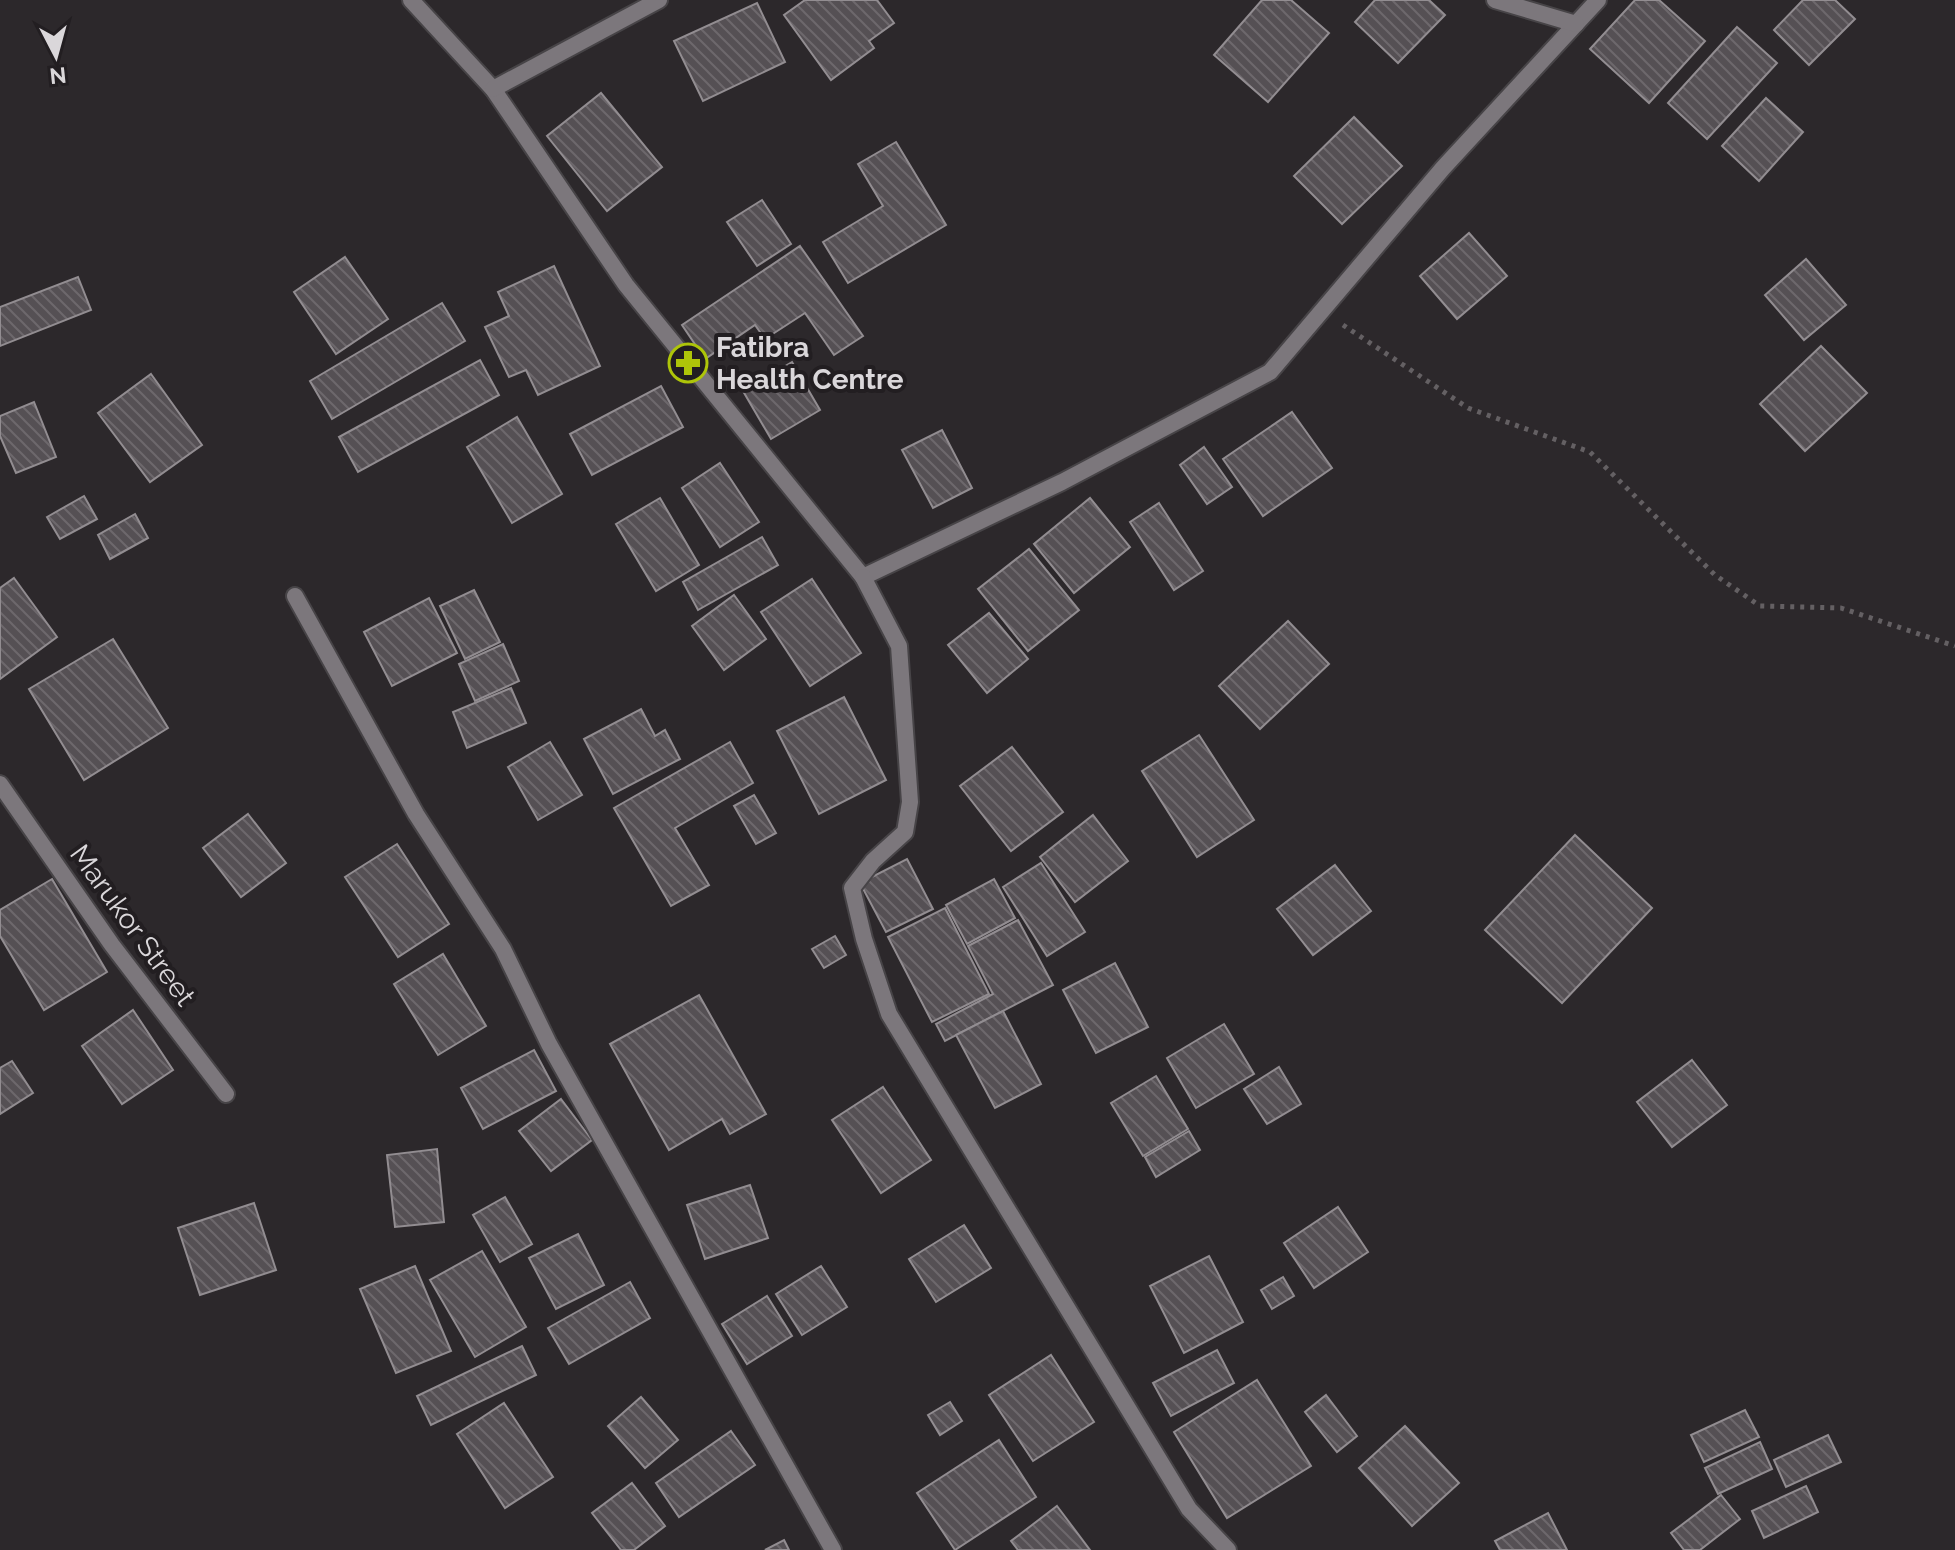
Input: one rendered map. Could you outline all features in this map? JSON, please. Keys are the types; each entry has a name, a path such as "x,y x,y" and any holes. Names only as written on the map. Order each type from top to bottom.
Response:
{"street":[{"path":"411,0 493,89 626,285 863,577 899,646 910,802 905,832 873,861 852,888 864,939 889,1014 1189,1509 1228,1550"},
{"path":"493,89 659,0"},
{"path":"1495,0 1576,24"},
{"path":"863,577 1062,482 1270,372 1443,168 1598,0"},
{"path":"295,596 416,814 503,949 549,1044 833,1550"},
{"name":"Marukor Street","path":"0,784 112,945 226,1094"}],"path":[{"path":"1321,311 1468,408 1590,452 1715,575 1760,606 1841,608 1955,646"}],"building":[{"path":"805,0 877,0 894,23 869,41 874,48 831,80 784,15"},
{"path":"1262,0 1291,0 1329,33 1268,102 1214,55"},
{"path":"1375,0 1429,0 1445,15 1398,63 1355,22"},
{"path":"1635,0 1659,0 1705,41 1649,103 1590,49"},
{"path":"1803,0 1835,0 1855,19 1809,65 1774,30"},
{"path":"757,3 785,62 703,101 674,41"},
{"path":"1737,27 1777,63 1707,139 1668,103"},
{"path":"601,93 662,167 607,211 547,136"},
{"path":"1766,98 1803,132 1759,181 1722,146"},
{"path":"1354,117 1402,166 1342,224 1294,176"},
{"path":"896,142 946,225 848,283 823,242 883,206 858,164"},
{"path":"762,200 791,244 757,266 727,222"},
{"path":"1469,233 1507,276 1457,319 1420,276"},
{"path":"800,246 863,336 834,355 805,313 765,339 755,325 705,359 682,325"},
{"path":"345,257 388,319 336,354 294,292"},
{"path":"1806,259 1846,305 1804,340 1765,295"},
{"path":"554,266 600,366 538,395 526,370 509,377 485,327 509,316 498,292"},
{"path":"78,277 91,310 0,346 0,307"},
{"path":"442,303 465,341 332,419 310,381"},
{"path":"1821,346 1867,393 1805,451 1760,404"},
{"path":"480,360 499,395 358,472 339,437"},
{"path":"792,362 820,410 771,439 743,391"},
{"path":"151,374 202,445 150,482 98,413"},
{"path":"661,386 683,427 592,475 570,434"},
{"path":"34,402 56,457 16,473 0,436 0,416"},
{"path":"1292,412 1332,468 1263,516 1223,459"},
{"path":"517,417 562,494 512,523 467,447"},
{"path":"942,430 972,488 933,508 902,450"},
{"path":"1204,447 1232,487 1207,504 1180,465"},
{"path":"720,463 759,522 720,547 682,488"},
{"path":"84,496 97,519 60,539 47,517"},
{"path":"660,498 699,565 656,591 616,524"},
{"path":"1090,498 1130,547 1074,593 1034,544"},
{"path":"1159,503 1203,571 1174,590 1130,522"},
{"path":"135,514 148,538 110,559 98,535"},
{"path":"762,537 778,565 698,610 683,582"},
{"path":"1029,549 1079,610 1028,651 978,589"},
{"path":"14,578 57,637 0,679 0,588"},
{"path":"812,579 861,653 810,686 761,612"},
{"path":"474,590 500,642 465,659 440,606"},
{"path":"734,595 766,639 724,670 692,626"},
{"path":"429,598 457,653 392,686 364,632"},
{"path":"989,613 1028,659 987,693 948,645"},
{"path":"1288,621 1329,664 1260,729 1219,686"},
{"path":"113,639 168,728 84,780 29,689"},
{"path":"503,644 519,681 475,701 459,664"},
{"path":"511,688 526,723 467,748 453,712"},
{"path":"844,697 886,780 819,814 777,731"},
{"path":"641,709 655,736 665,730 680,759 613,794 584,739"},
{"path":"1199,735 1254,820 1197,857 1142,771"},
{"path":"550,742 582,795 538,820 508,767"},
{"path":"730,742 753,783 675,828 709,885 671,906 614,808"},
{"path":"1012,747 1063,812 1011,851 960,786"},
{"path":"754,795 776,833 756,844 734,806"},
{"path":"248,814 286,863 241,897 203,848"},
{"path":"1093,815 1128,861 1075,902 1040,857"},
{"path":"1575,835 1652,908 1562,1003 1485,930"},
{"path":"397,844 449,924 398,957 345,877"},
{"path":"907,859 933,909 886,932 860,883"},
{"path":"1041,863 1085,932 1047,956 1003,887"},
{"path":"1335,865 1371,911 1313,955 1277,909"},
{"path":"52,879 107,972 44,1010 0,936 0,910"},
{"path":"994,879 1015,918 967,944 946,905"},
{"path":"945,908 989,994 932,1022 888,937"},
{"path":"1018,920 1053,985 945,1041 936,1024 993,994 968,946"},
{"path":"835,936 846,955 824,968 812,949"},
{"path":"443,954 486,1026 438,1055 394,984"},
{"path":"1115,963 1148,1027 1096,1053 1063,990"},
{"path":"699,995 766,1114 730,1134 722,1119 669,1150 610,1044"},
{"path":"133,1010 173,1070 122,1104 82,1046"},
{"path":"1003,1011 1041,1084 995,1108 956,1035"},
{"path":"1224,1024 1254,1074 1196,1108 1167,1058"},
{"path":"534,1050 556,1091 483,1129 461,1088"},
{"path":"1692,1060 1727,1105 1672,1147 1637,1102"},
{"path":"12,1061 33,1093 0,1114 0,1068"},
{"path":"1279,1067 1301,1104 1267,1124 1244,1089"},
{"path":"1156,1076 1188,1129 1143,1156 1111,1103"},
{"path":"883,1087 931,1160 881,1193 832,1120"},
{"path":"561,1099 592,1140 551,1171 519,1131"},
{"path":"1189,1131 1200,1150 1156,1177 1145,1157"},
{"path":"437,1149 444,1222 395,1227 387,1155"},
{"path":"750,1185 768,1238 705,1259 687,1205"},
{"path":"505,1197 532,1244 500,1262 473,1215"},
{"path":"254,1203 276,1270 200,1295 178,1228"},
{"path":"1338,1207 1368,1252 1314,1288 1284,1243"},
{"path":"964,1225 991,1268 936,1302 909,1259"},
{"path":"578,1234 604,1285 556,1309 529,1258"},
{"path":"482,1251 526,1327 475,1357 430,1280"},
{"path":"1209,1256 1243,1322 1184,1353 1150,1286"},
{"path":"415,1266 451,1351 396,1373 360,1289"},
{"path":"821,1266 847,1307 802,1335 776,1294"},
{"path":"1283,1277 1294,1296 1272,1309 1261,1290"},
{"path":"630,1282 650,1318 569,1364 548,1328"},
{"path":"767,1296 792,1336 747,1364 722,1324"},
{"path":"522,1346 536,1375 431,1425 417,1396"},
{"path":"1217,1350 1234,1383 1171,1416 1153,1383"},
{"path":"1051,1355 1094,1422 1033,1461 989,1395"},
{"path":"1257,1380 1311,1466 1227,1518 1174,1432"},
{"path":"1326,1395 1357,1436 1337,1452 1305,1412"},
{"path":"641,1397 678,1440 645,1468 608,1426"},
{"path":"950,1402 962,1421 940,1435 928,1415"},
{"path":"504,1403 553,1477 505,1508 457,1434"},
{"path":"1745,1410 1759,1437 1704,1462 1691,1435"},
{"path":"1405,1426 1459,1483 1412,1526 1359,1468"},
{"path":"731,1431 755,1465 679,1517 656,1483"},
{"path":"1828,1435 1841,1462 1786,1487 1774,1460"},
{"path":"999,1440 1036,1497 955,1550 917,1493"},
{"path":"1760,1442 1772,1469 1718,1494 1705,1468"},
{"path":"632,1483 665,1526 634,1550 621,1550 592,1513"},
{"path":"1806,1486 1818,1512 1764,1538 1752,1511"},
{"path":"1721,1495 1740,1519 1700,1550 1684,1550 1671,1533"},
{"path":"1057,1506 1090,1550 1018,1550 1011,1541"},
{"path":"1548,1513 1567,1550 1500,1550 1495,1541"},
{"path":"784,1540 789,1550 765,1550"}],"place":[{"name":"Fatibra Health Centre","path":"688,363"}]}
